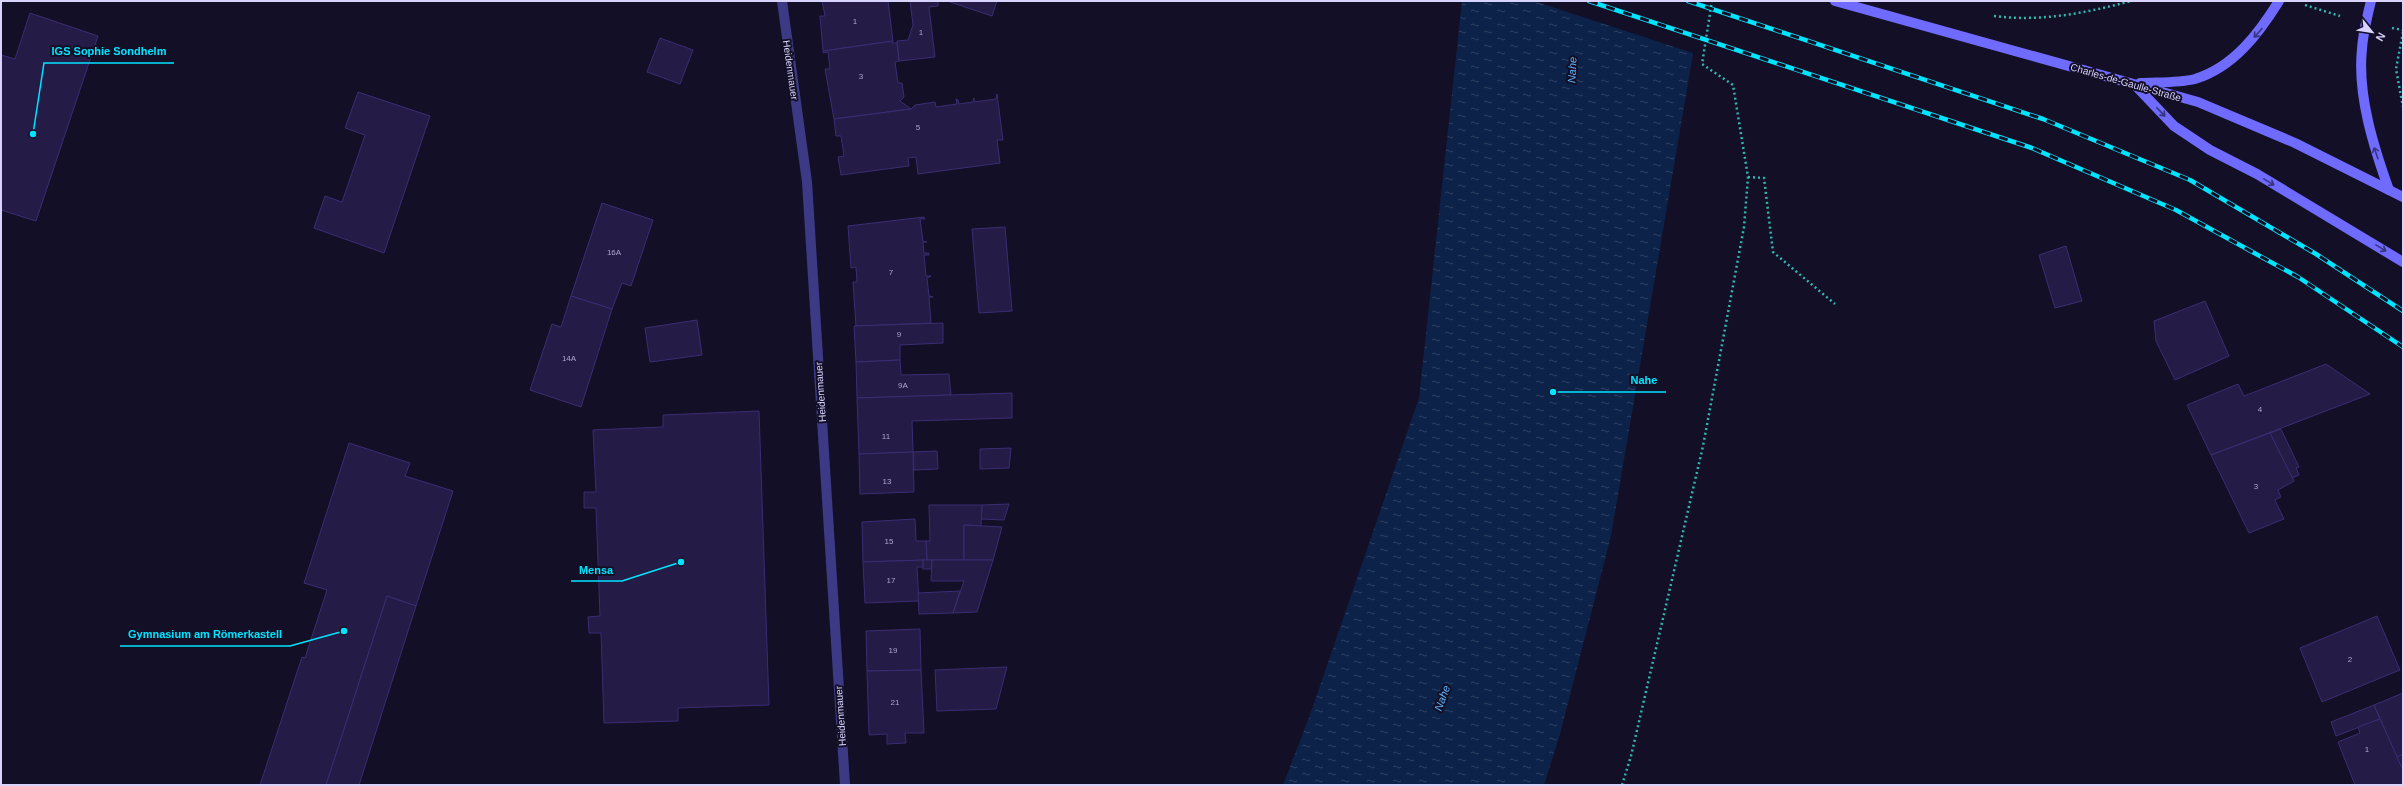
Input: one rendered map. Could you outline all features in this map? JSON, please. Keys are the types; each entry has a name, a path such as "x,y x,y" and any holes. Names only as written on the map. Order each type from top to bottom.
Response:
{"street":[{"name":"Heidenmauer","path":"782,1 807,182 845,785"},
{"name":"Charles-de-Gaulle-Straße","path":"1835,1 2198,102 2247,122 2403,197"},
{"path":"2134,84 2195,79 2217,68 2241,51 2262,29 2279,1"},
{"path":"2371,1 2362,50 2362,80 2374,148 2389,190"},
{"path":"2134,84 2174,126 2210,150 2257,174 2403,262"}],"path":[{"path":"1622,785 1631,756 1704,446 1744,227 1748,177 1733,85 1702,64 1712,1"},
{"path":"1988,15 2014,19 2052,17 2091,12 2131,1"},
{"path":"2403,32 2396,69 2403,107"},
{"path":"1748,177 1764,178 1773,252 1836,304"}],"water":[{"path":"1462,1 1702,1 1611,536 1560,734 1544,785 1283,785 1310,715 1419,398"}],"pier":[{"path":"1534,1 1704,1 1696,54"}],"building":[{"path":"822,1 888,1 893,41 823,51 820,16 825,16"},
{"path":"910,1 938,1 938,6 929,7 935,57 899,61 897,41 908,40 913,25"},
{"path":"947,1 997,1 992,16"},
{"path":"30,13 98,36 36,221 1,210 1,55 15,59"},
{"path":"660,38 693,50 680,84 647,72"},
{"path":"893,41 892,43 897,43 899,61 895,62 898,83 902,83 904,97 900,101 911,109 834,119 825,69 830,69 828,52 823,53 823,51"},
{"path":"358,92 430,116 384,253 314,228 325,196 342,202 365,135 345,128"},
{"path":"997,94 1003,140 997,140 1000,163 918,174 916,157 908,158 909,166 841,175 838,157 844,156 841,136 836,136 834,119 911,109 915,105 935,102 936,107 957,104 956,99 958,100 959,104 973,102 974,98 974,102 996,99"},
{"path":"602,203 653,220 631,286 622,283 612,309 571,296"},
{"path":"924,217 925,219 920,219 923,241 927,242 923,242 924,253 929,253 929,255 924,255 926,276 931,276 927,278 929,296 933,297 929,297 931,323 856,326 853,282 857,282 856,267 851,268 848,226"},
{"path":"1005,227 1012,311 979,313 972,229"},
{"path":"2066,246 2082,301 2055,308 2039,255"},
{"path":"571,296 612,309 581,407 530,390 552,324 561,327"},
{"path":"2205,301 2229,356 2175,380 2156,341 2154,321"},
{"path":"697,320 702,355 650,362 645,328"},
{"path":"943,323 943,343 900,345 900,360 856,362 854,326"},
{"path":"900,360 901,375 949,374 951,395 857,398 856,362"},
{"path":"2326,364 2370,394 2211,455 2187,405 2238,384 2244,396"},
{"path":"1012,393 1012,418 912,421 913,452 859,454 857,398"},
{"path":"759,411 769,705 678,708 678,721 604,723 601,633 589,633 588,617 600,616 596,508 584,508 584,492 596,492 593,430 663,427 663,415"},
{"path":"2281,429 2299,467 2296,468 2299,475 2292,478 2270,433"},
{"path":"2270,433 2294,481 2278,490 2281,497 2275,500 2284,519 2249,533 2211,455"},
{"path":"349,443 410,463 405,476 453,491 416,606 387,596 326,785 260,785 302,657 305,658 327,590 304,583"},
{"path":"1011,448 1009,468 980,469 980,449"},
{"path":"937,451 938,469 914,470 913,452"},
{"path":"913,452 914,492 860,494 859,454"},
{"path":"1009,504 1004,520 981,519 982,505"},
{"path":"929,505 982,505 981,526 964,525 964,560 927,560 926,541 930,541"},
{"path":"915,519 916,541 926,541 927,560 863,562 862,522"},
{"path":"964,525 1002,527 993,560 964,560"},
{"path":"923,560 932,560 932,569 923,569"},
{"path":"923,560 923,567 917,567 919,601 865,603 863,562"},
{"path":"932,560 993,560 977,612 953,613 964,581 931,581"},
{"path":"960,591 953,613 919,614 918,593"},
{"path":"387,596 416,606 359,785 326,785"},
{"path":"2377,616 2400,670 2322,702 2300,648"},
{"path":"920,629 921,670 867,671 866,631"},
{"path":"1007,667 996,709 937,711 935,670"},
{"path":"921,670 924,733 905,733 906,743 887,744 887,734 869,735 867,671"},
{"path":"2403,693 2403,754 2397,757 2374,705"},
{"path":"2374,705 2380,719 2336,736 2331,722"},
{"path":"2380,719 2403,770 2403,785 2355,785 2338,742 2360,733 2358,727"},
{"path":"2403,754 2403,770 2397,757"}],"railway":[{"path":"1589,1 2032,148 2176,210 2298,277 2403,347"},
{"path":"1688,1 2043,119 2190,180 2316,254 2403,311"}],"place":[{"name":"IGS Sophie Sondhelm","path":"33,134"},
{"name":"Nahe","path":"1553,392"},
{"name":"Mensa","path":"681,562"},
{"name":"Gymnasium am Römerkastell","path":"344,631"}]}
